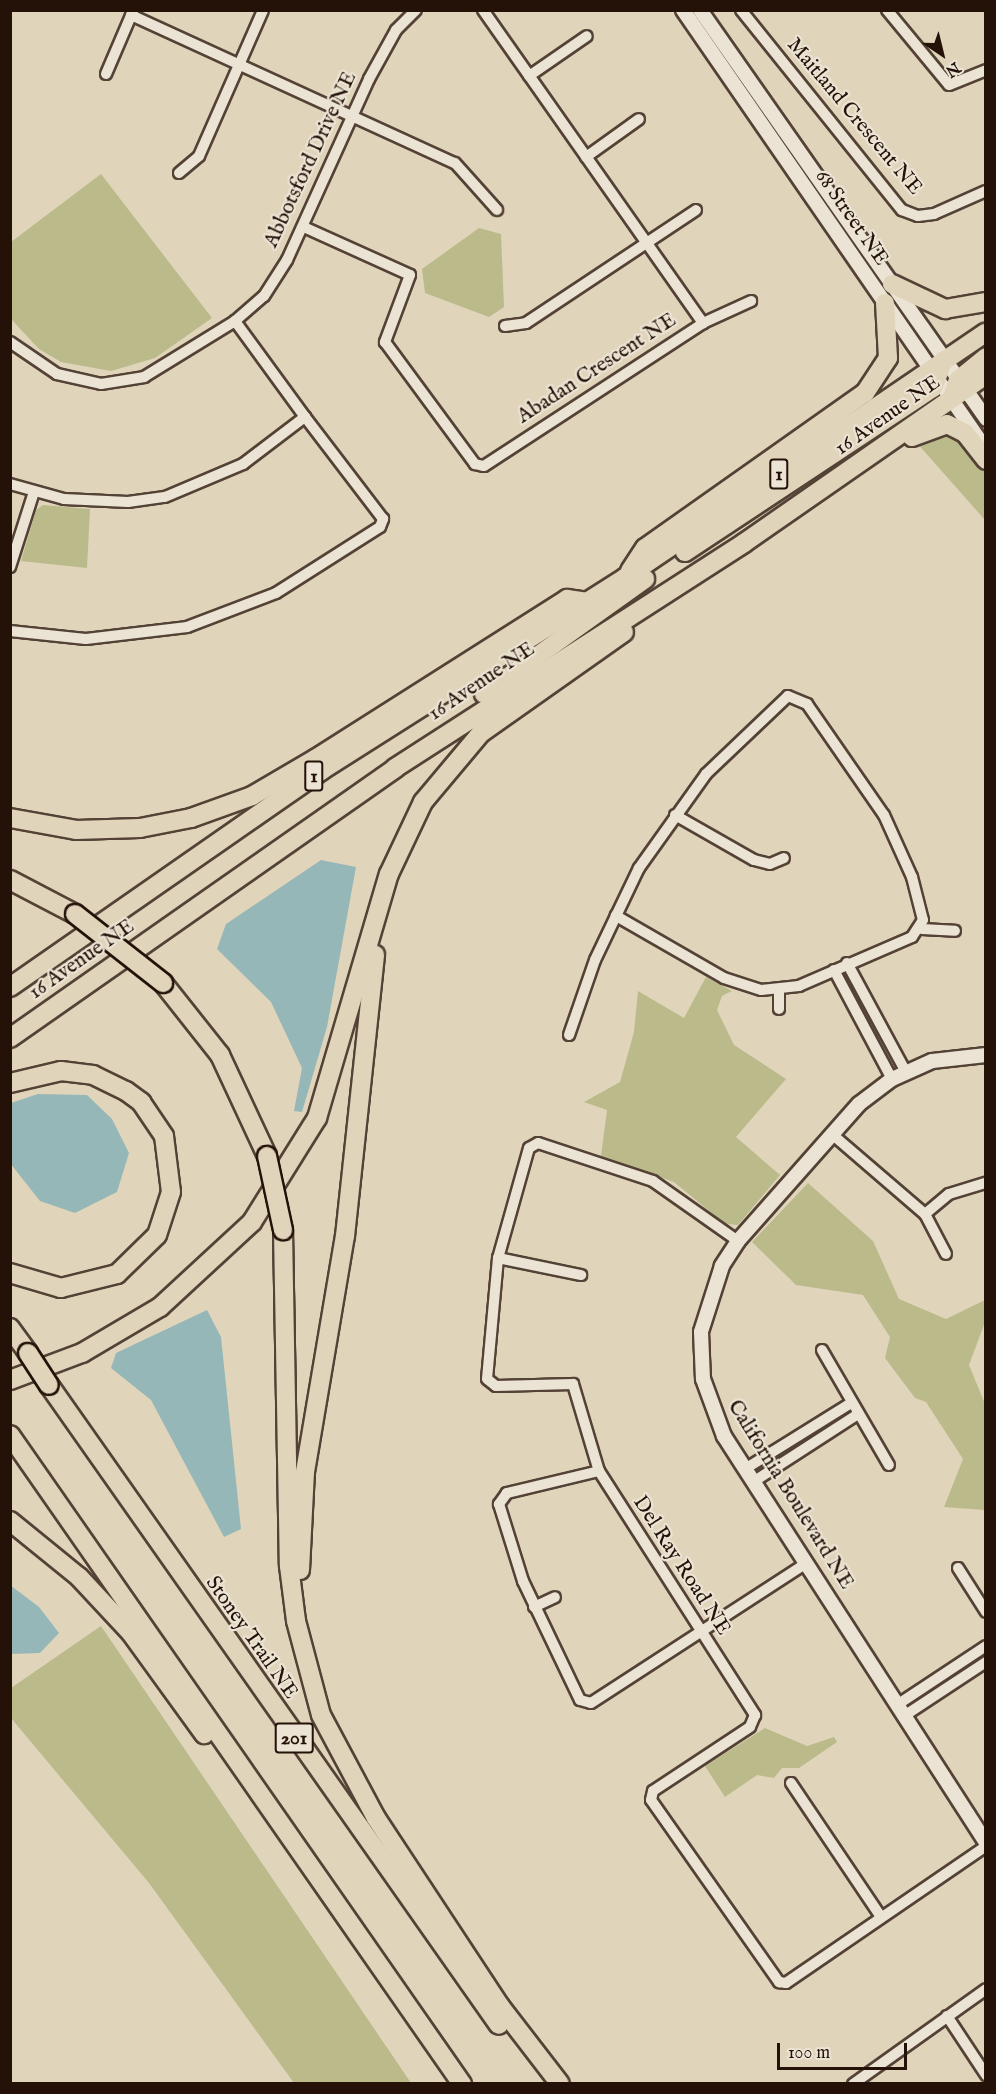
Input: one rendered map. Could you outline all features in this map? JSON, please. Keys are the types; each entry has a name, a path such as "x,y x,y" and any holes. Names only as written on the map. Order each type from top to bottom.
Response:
{"highway":[{"path":"892,284 945,309 986,302"},
{"path":"626,577 645,548 865,393 888,357 885,303"},
{"name":"16 Avenue NE","path":"10,987 322,770 626,577 938,371 986,332"},
{"path":"958,389 986,357"},
{"path":"395,768 444,723 938,371"},
{"name":"16 Avenue NE","path":"10,1038 395,768 883,449 958,389 986,375"},
{"path":"883,449 946,424 965,433 986,460"},
{"path":"10,1380 82,1353 160,1307 252,1222 299,1151 330,1088 389,874 423,802 481,733 673,598 702,569"},
{"path":"10,818 76,830 140,828 191,818 252,796 315,759 567,599 588,602"},
{"path":"310,1679 300,1562 305,1472 347,1225 378,927 389,874"},
{"path":"10,880 75,914 163,983 220,1054 267,1156 283,1230 289,1566 310,1679 338,1750 376,1818 500,2006 560,2084"},
{"path":"10,1083 61,1071 107,1080 141,1102 153,1118 164,1136 171,1173 167,1210 157,1235 117,1274 61,1288 10,1273"},
{"name":"Stoney Trail NE","path":"10,1328 489,2012 549,2084"},
{"path":"10,1435 462,2084"},
{"path":"10,1521 79,1577 131,1633 362,1951 389,1977"}],"main road":[{"name":"68 Street NE","path":"683,10 885,303 938,371 986,419"},
{"name":"68 Street NE","path":"700,10 892,284 938,371 958,389 986,448"},
{"name":"California Boulevard NE","path":"986,1055 932,1061 892,1079 833,1135 738,1241 708,1299 701,1359 710,1405 745,1469 986,1844"}],"street":[{"path":"179,173 199,156 263,10"},
{"name":"Abbotsford Drive NE","path":"10,342 57,374 101,384 144,377 235,321 264,296 306,228 354,116 396,30 416,10"},
{"name":"Abadan Crescent NE","path":"306,228 410,275 385,342 475,464 484,466 703,323 483,10"},
{"name":"Maitland Crescent NE","path":"741,10 902,210 918,216 934,213 986,191"},
{"path":"887,10 949,85 986,70"},
{"path":"106,74 132,13 455,163 497,210"},
{"path":"529,76 587,36"},
{"path":"586,156 639,119"},
{"path":"505,326 526,323 696,210"},
{"path":"703,323 751,301"},
{"path":"10,631 86,639 187,627 276,593 380,528 383,519 235,321"},
{"path":"10,484 34,492 91,501 165,497 243,464 305,417"},
{"path":"10,567 34,492"},
{"path":"569,1035 616,916 639,868 675,815 745,734 783,699 800,698 897,839 921,908 922,929"},
{"path":"675,815 754,860 770,864 784,858"},
{"path":"616,916 724,978 761,990 779,989 834,970 922,929 955,931"},
{"path":"847,963 906,1072"},
{"path":"834,970 892,1079"},
{"path":"779,989 779,1009"},
{"path":"833,1135 925,1214 946,1254"},
{"name":"Del Ray Road NE","path":"738,1241 653,1181 538,1143 526,1158 498,1258 487,1378 496,1386 573,1383 599,1471 755,1715 750,1727 652,1791 651,1800 779,1982 786,1983 986,1844"},
{"path":"925,1214 949,1194 986,1183"},
{"path":"498,1258 582,1275"},
{"path":"822,1350 889,1465"},
{"path":"745,1469 851,1403"},
{"path":"753,1482 858,1414"},
{"path":"599,1471 507,1493 499,1504 534,1607 580,1701 591,1703 805,1564"},
{"path":"958,1568 986,1612"},
{"path":"534,1607 555,1597"},
{"path":"900,1711 986,1646"},
{"path":"900,1711 986,1662"},
{"path":"791,1783 881,1917"},
{"path":"853,2084 986,1989"},
{"path":"946,2016 986,2075"}],"shaded area":[{"path":"101,174 212,318 155,358 111,371 61,362 39,349 11,319 11,242"},
{"path":"479,228 501,234 504,307 489,317 425,293 422,269"},
{"path":"934,431 961,436 985,467 985,520 916,442"},
{"path":"43,505 90,509 87,568 21,561 36,510"},
{"path":"706,977 732,991 722,996 717,1010 734,1045 786,1079 736,1137 780,1175 738,1225 725,1224 674,1182 601,1156 607,1110 584,1102 620,1082 634,1032 638,991 684,1018"},
{"path":"808,1183 873,1241 899,1299 946,1319 985,1300 985,1322 969,1365 985,1404 985,1510 944,1507 963,1459 926,1402 915,1398 885,1358 890,1337 863,1295 796,1285 752,1242"},
{"path":"101,1626 411,2083 294,2083 149,1883 11,1718 11,1688"},
{"path":"765,1728 807,1746 834,1737 837,1742 799,1768 782,1768 774,1778 757,1775 725,1797 705,1766"}],"water":[{"path":"321,860 356,867 327,1027 302,1112 294,1111 302,1068 271,1002 217,949 226,924"},
{"path":"38,1094 87,1095 112,1119 129,1153 117,1192 75,1213 40,1201 10,1163 11,1103"},
{"path":"207,1310 221,1337 241,1529 224,1537 151,1400 111,1368 116,1353"},
{"path":"10,1585 39,1607 59,1633 40,1653 11,1654"}]}
